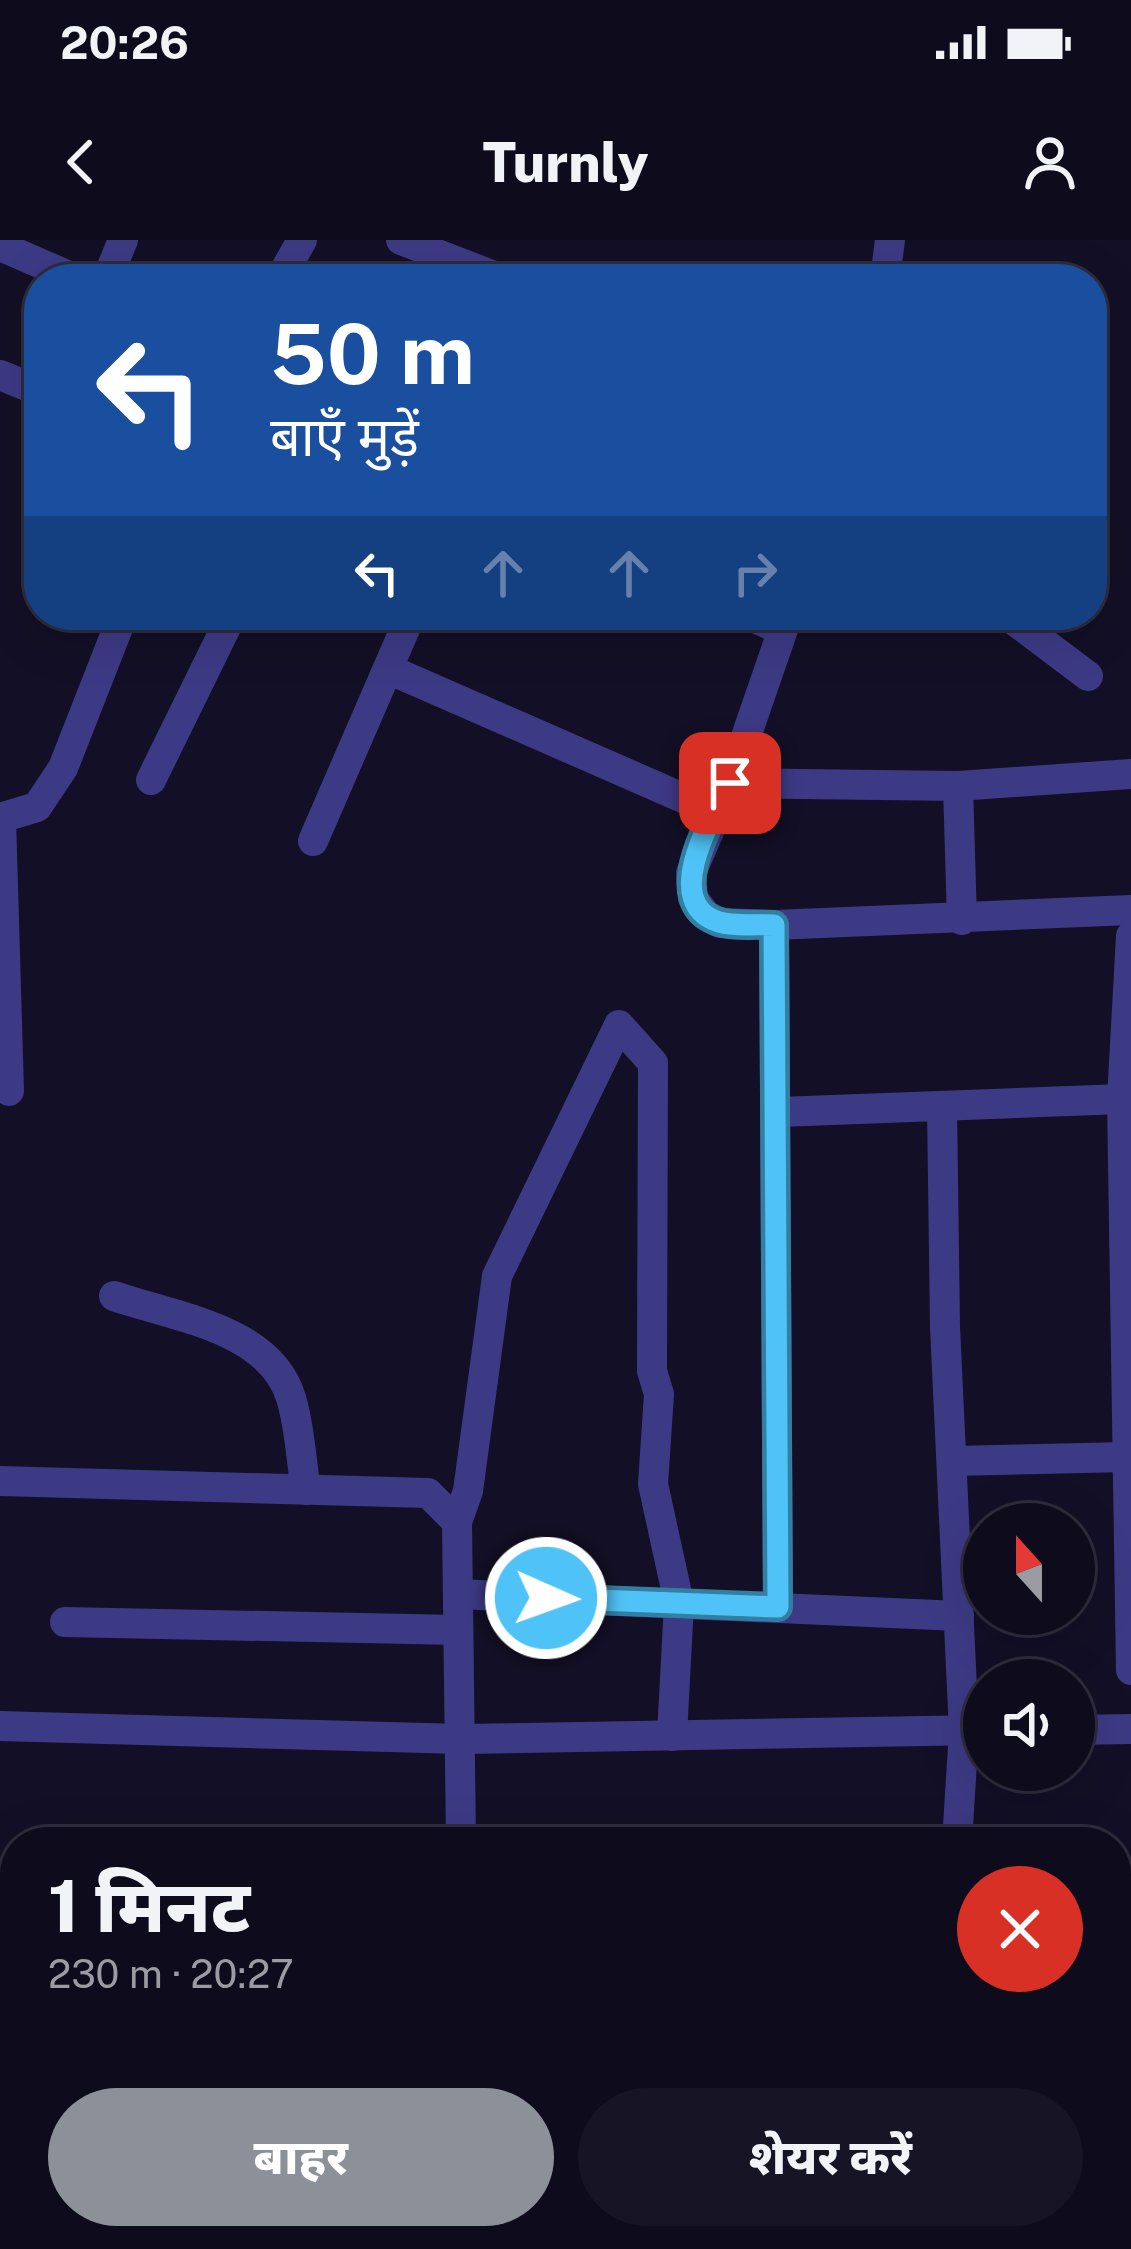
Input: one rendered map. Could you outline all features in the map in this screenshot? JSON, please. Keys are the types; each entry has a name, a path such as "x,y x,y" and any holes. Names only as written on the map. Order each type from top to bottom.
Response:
{"street":[{"path":"401,240 463,264"},
{"path":"0,246 41,264"},
{"path":"9,1091 0,818 37,807 63,767 117,630"},
{"path":"151,779 225,630"},
{"path":"313,841 404,630"},
{"path":"782,630 730,783 691,873 693,898 720,923 962,920 1131,910"},
{"path":"1027,630 1088,676"},
{"path":"388,668 715,812"},
{"path":"730,783 958,786 1131,774"},
{"path":"958,786 962,920"},
{"path":"774,925 779,1112 778,1607"},
{"path":"1131,936 1122,1099 1131,1670"},
{"path":"461,1827 458,1522 468,1490 496,1276 619,1025 653,1063 652,1371 658,1394 653,1484 679,1603 672,1736"},
{"path":"779,1112 1122,1099"},
{"path":"942,1106 952,1461 965,1659"},
{"path":"113,1296 253,1344 274,1366 291,1396 306,1490"},
{"path":"952,1461 1128,1457"},
{"path":"0,1481 428,1493 458,1522"},
{"path":"458,1594 959,1616"},
{"path":"65,1622 458,1630"},
{"path":"0,1726 461,1739 963,1730"},
{"path":"1095,1730 1131,1729"},
{"path":"959,1827 965,1791"}],"route":[{"path":"546,1598 778,1607 779,1112 774,925 720,923 706,915 693,898 691,873 730,783"}]}
